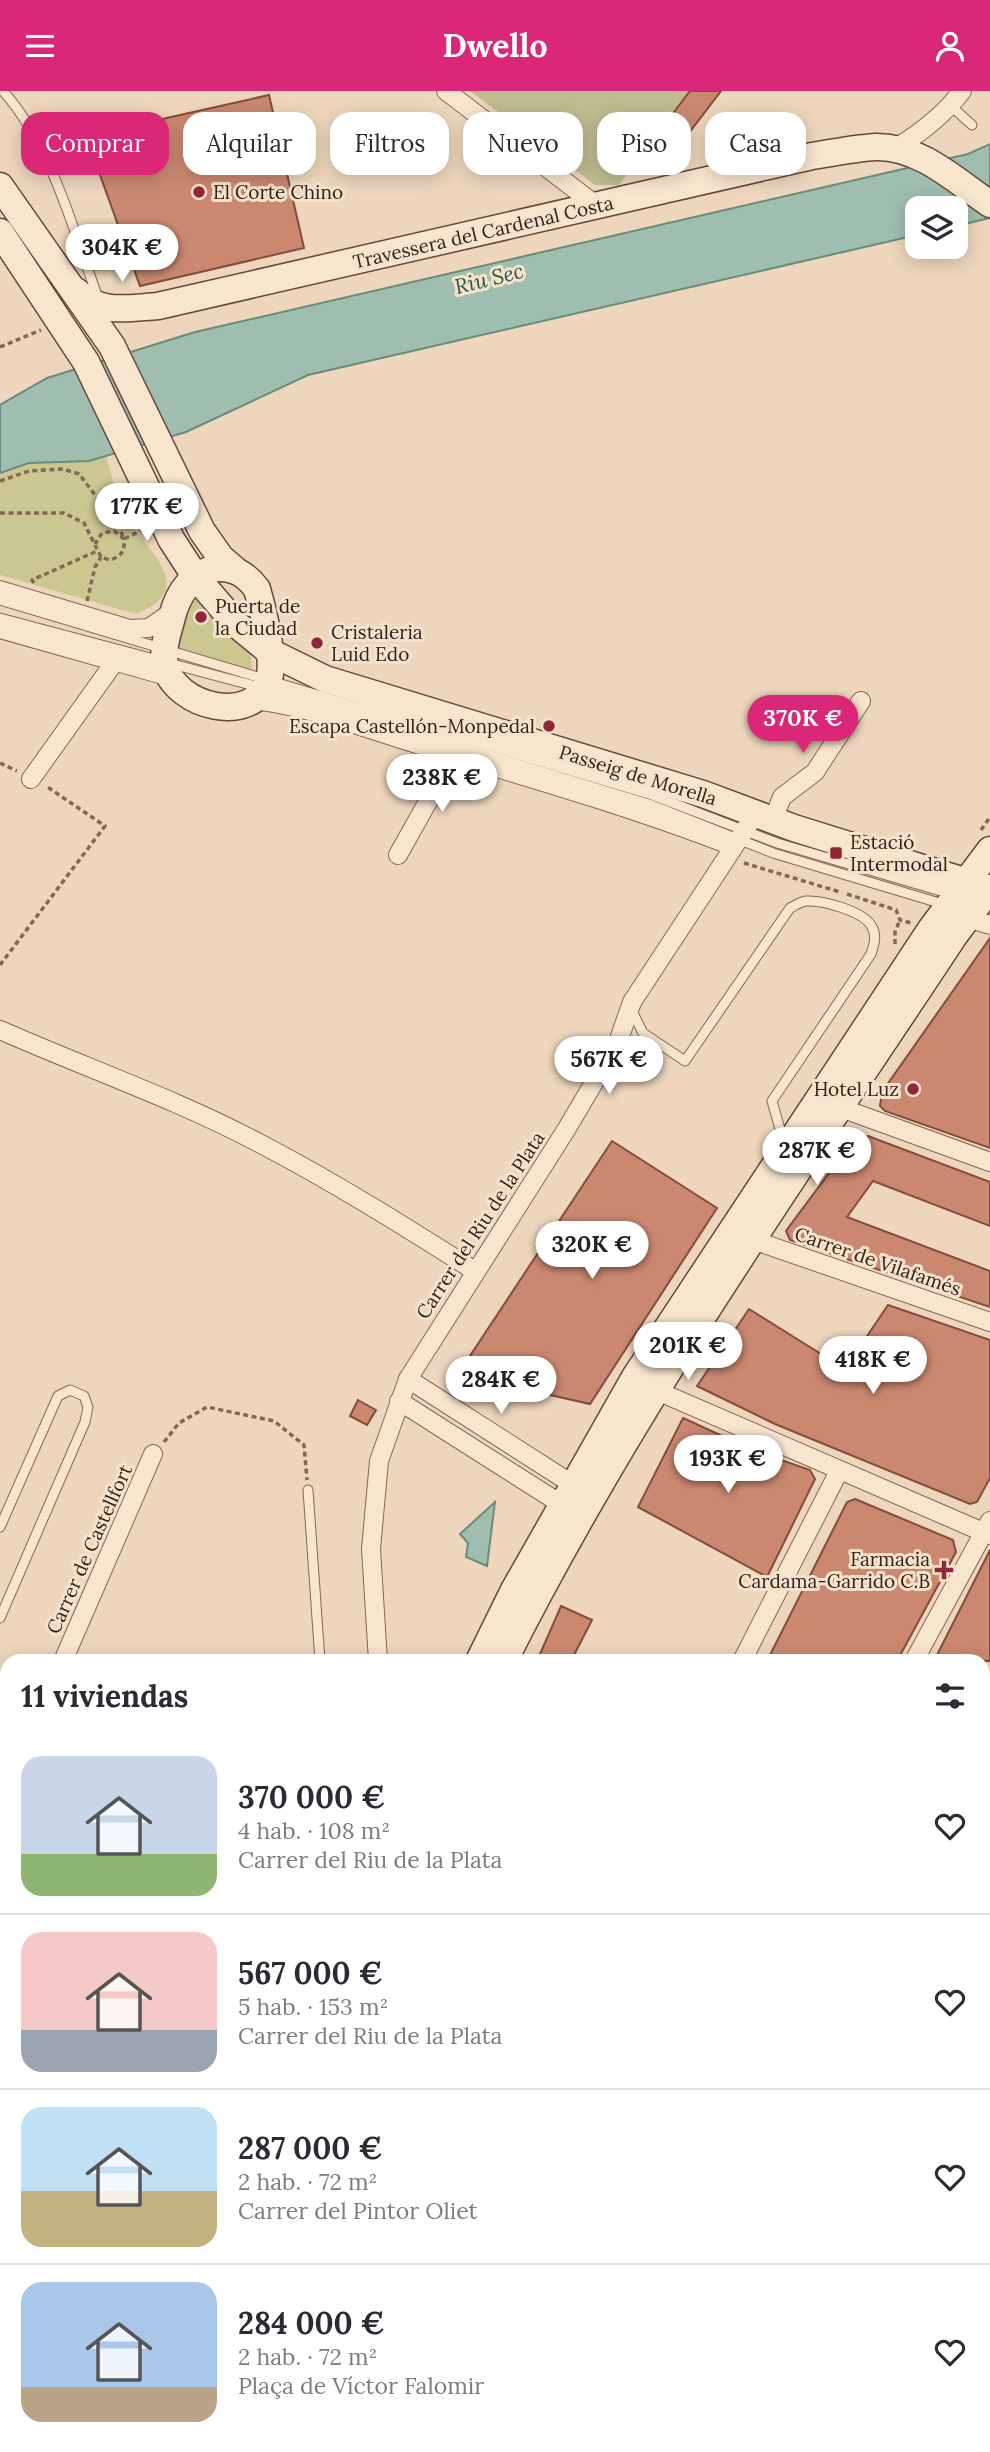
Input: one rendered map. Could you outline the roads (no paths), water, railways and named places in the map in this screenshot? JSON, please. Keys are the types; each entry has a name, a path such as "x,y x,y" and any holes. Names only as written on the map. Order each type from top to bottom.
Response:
{"main road":[{"name":"Travessera del Cardenal Costa","path":"95,306 152,301 371,259 812,156 860,148 894,149 927,161 990,204"},
{"path":"0,186 95,306 202,531 221,558 251,580 257,589 270,652 262,689 242,706 220,707 193,696 167,663 173,611 195,576 216,568 234,569"},
{"name":"Passeig de Morella","path":"0,232 84,359 171,539 195,576 236,624 270,652 325,680 657,780 749,830 977,902"},
{"path":"84,359 95,306"},
{"path":"507,1654 574,1497 654,1390 977,902 990,851"},
{"path":"483,1654 574,1497 635,1377 786,1148 977,902"}],"street":[{"path":"446,91 597,206"},
{"path":"894,149 917,136 946,111 962,91"},
{"path":"927,161 946,111"},
{"path":"0,590 131,629 149,628 173,611"},
{"path":"0,629 116,660 167,663"},
{"path":"31,779 116,660"},
{"name":"Passeig de Morella","path":"262,689 297,708 675,824 749,830"},
{"name":"Carrer del Riu de la Plata","path":"378,1654 371,1549 379,1461 408,1379 566,1130 618,1042 632,1002 749,830 782,797 815,772 861,701"},
{"path":"398,855 454,755"},
{"path":"0,1030 60,1056 91,1065 257,1142 355,1196 475,1271"},
{"path":"841,1108 990,1162"},
{"name":"Carrer de Vilafamés","path":"753,1240 990,1322"},
{"path":"408,1379 574,1497"},
{"path":"654,1390 839,1471 988,1530 918,1654"},
{"path":"399,1401 574,1497"},
{"name":"Carrer de Castellfort","path":"66,1654 153,1454"},
{"path":"746,1654 839,1471"}],"lane":[{"path":"3,91 33,132 47,160 95,306"},
{"path":"946,111 972,125"},
{"path":"184,289 303,264 342,258 371,259"},
{"path":"0,600 167,663"},
{"path":"0,618 262,689 649,804 749,830 773,853 977,902"},
{"path":"632,1002 633,1016 643,1033 685,1062 790,908 802,901 815,901 863,916 872,927 876,940 871,954 772,1101 786,1148"},
{"path":"618,1042 643,1033"},
{"path":"0,1527 4,1510 58,1396 70,1390 84,1396 88,1407 85,1422 3,1604 0,1618"},
{"path":"308,1490 320,1654"}],"water":[{"name":"Riu Sec","path":"990,144 990,218 968,223 968,196 905,196 905,238 308,375 186,432 89,461 29,463 0,473 0,405 47,378 195,332 968,154"},
{"path":"495,1502 487,1566 466,1557 468,1543 460,1534"}],"place":[{"name":"El Corte Chino","path":"199,192"},
{"name":"Puerta de la Ciudad","path":"201,617"},
{"name":"Cristaleria Luid Edo","path":"317,643"},
{"name":"Escapa Castellón-Monpedal","path":"549,726"},
{"name":"Estació Intermodal","path":"836,853"},
{"name":"Hotel Luz","path":"913,1089"},
{"name":"Farmacia Cardama-Garrido C.B","path":"944,1570"}]}
